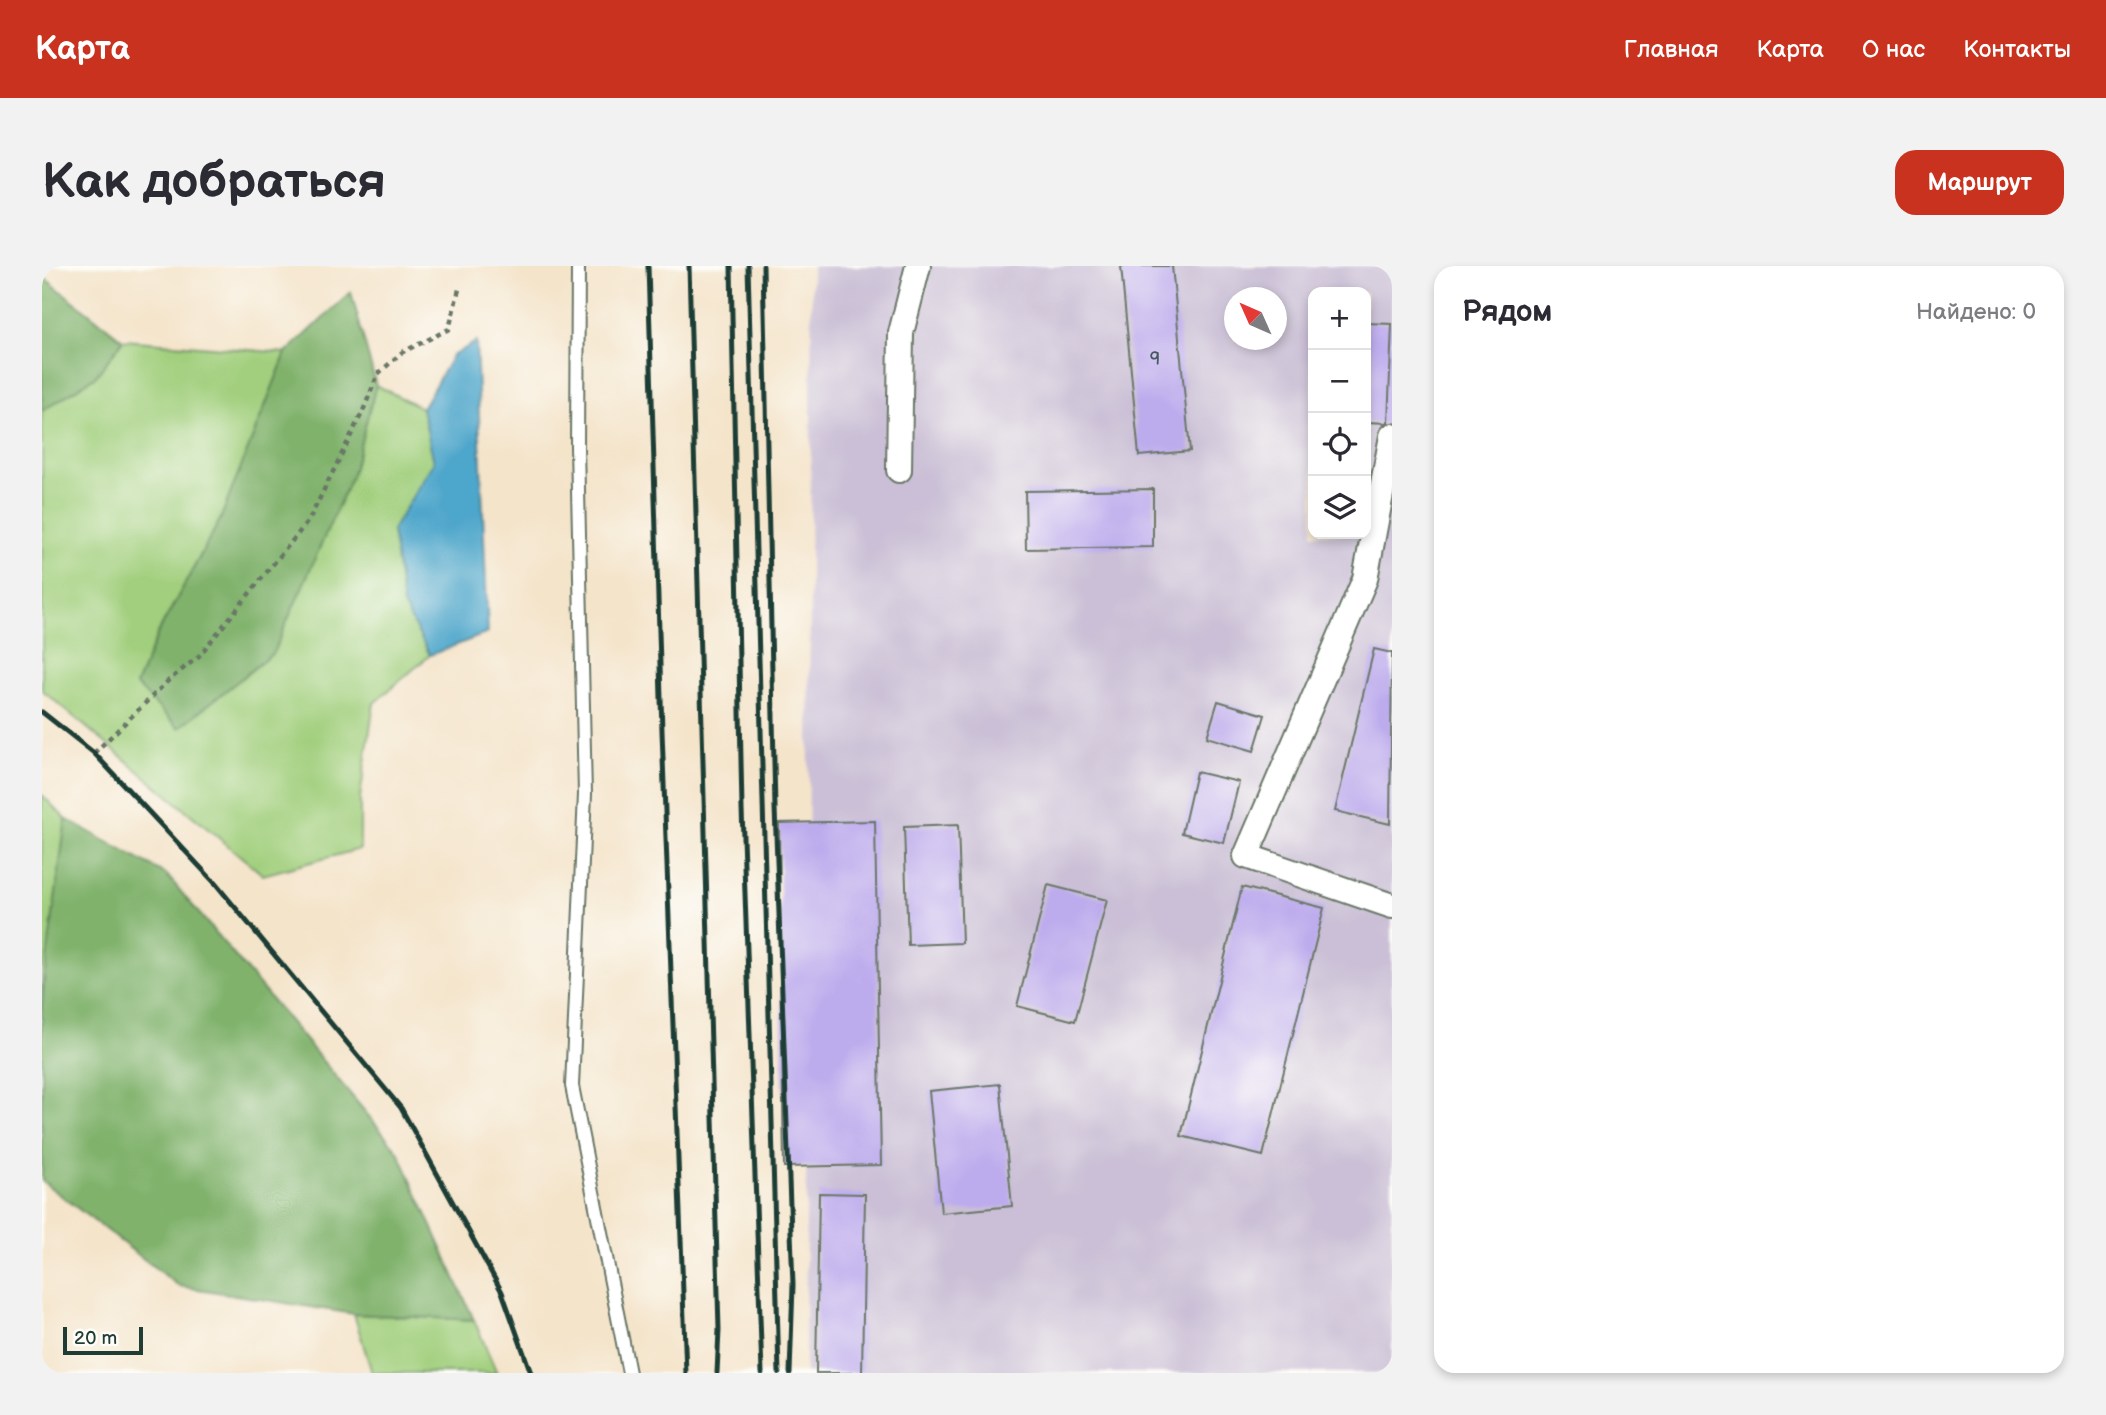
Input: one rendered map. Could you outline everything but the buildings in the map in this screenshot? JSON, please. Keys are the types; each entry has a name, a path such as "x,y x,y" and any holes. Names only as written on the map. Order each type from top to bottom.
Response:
{"street":[{"path":"899,470 901,333 918,266"},
{"path":"1392,436 1383,529 1366,579 1245,856 1392,906"}],"lane":[{"path":"578,266 577,461 585,794 572,1086 629,1373"}],"path":[{"path":"94,753 169,680 198,657 309,520 363,411 378,374 401,353 449,329 459,289"}],"shaded area":[{"path":"812,266 1392,266 1392,1373 805,1373"}],"green space":[{"path":"42,276 123,340 96,376 42,411"},
{"path":"351,292 376,385 352,475 273,653 179,728 136,685 158,633 220,520 286,353"},
{"path":"123,340 286,353 220,520 158,633 136,685 352,475 376,385 422,408 434,462 392,531 403,605 430,655 374,703 360,797 360,849 263,875 42,690 42,411 96,376"},
{"path":"42,795 66,819 42,1011"},
{"path":"66,819 167,875 398,1151 474,1320 354,1314 179,1286 42,1181 42,1011"},
{"path":"354,1314 474,1320 497,1373 372,1373"}],"water":[{"path":"476,342 488,633 430,655 403,605 392,530 434,462 422,408 452,356"}],"railway":[{"path":"648,266 686,1373"},
{"path":"689,266 719,1330 717,1373"},
{"path":"731,266 742,809 762,1373"},
{"path":"748,266 779,1373"},
{"path":"763,266 775,808 793,1285 790,1373"},
{"path":"42,712 94,753 215,883 401,1108 502,1292 531,1373"}]}
